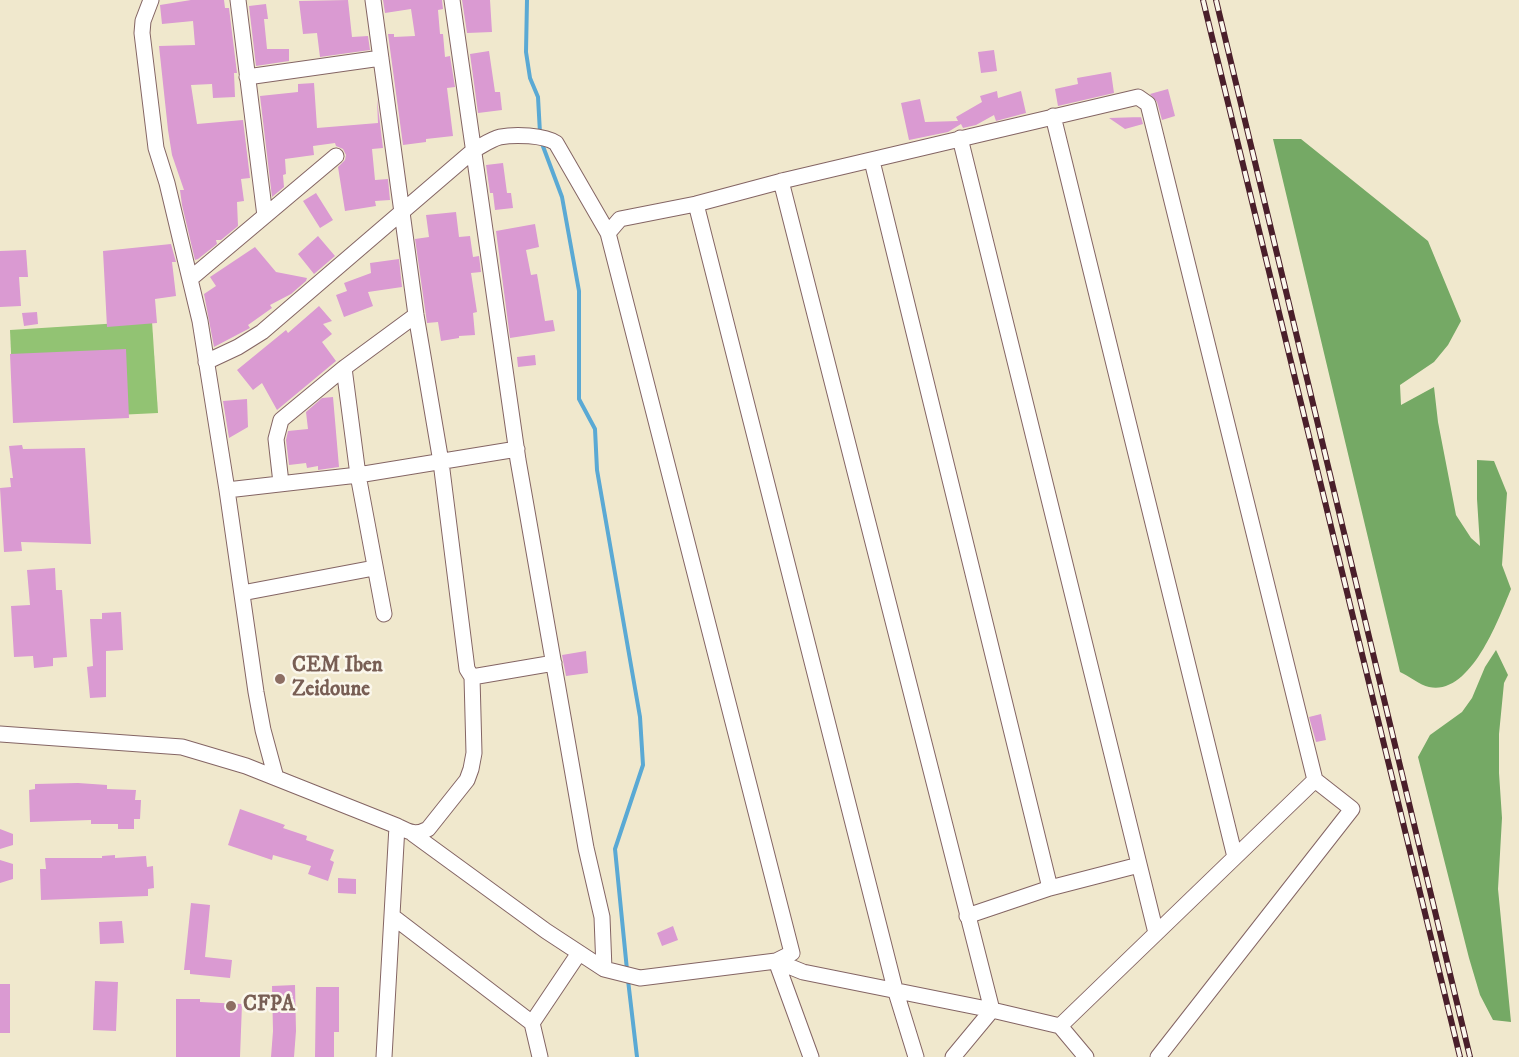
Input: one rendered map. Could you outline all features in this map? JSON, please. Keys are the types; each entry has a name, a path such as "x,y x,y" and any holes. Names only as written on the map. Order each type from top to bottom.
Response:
{"street":[{"path":"152,0 143,21 142,33 156,148 167,183 200,321 263,730 276,778"},
{"path":"238,0 265,216"},
{"path":"373,0 416,315 441,462 467,669 472,677 474,753 467,780 433,825 421,833 413,834"},
{"path":"452,0 518,449 585,848 602,917 604,969"},
{"path":"247,77 381,58"},
{"path":"608,233 620,219 696,204 781,181 1138,97 1148,104 1315,780 1353,809 1158,1057"},
{"path":"1053,116 1235,857"},
{"path":"0,734 182,747 246,766 413,834 546,931 604,969 640,978 776,961 792,953 608,233 556,143 549,138 539,136 499,137 474,150 262,332 238,347 206,362"},
{"path":"960,138 1156,933"},
{"path":"190,279 336,156"},
{"path":"872,161 1050,888"},
{"path":"781,181 992,1010"},
{"path":"696,204 895,989 916,1057"},
{"path":"281,483 276,439 281,420 344,368 416,315"},
{"path":"344,368 358,475 384,614"},
{"path":"227,490 358,475 518,449"},
{"path":"242,593 374,568"},
{"path":"472,677 554,663"},
{"path":"1060,1026 1315,780"},
{"path":"384,1057 397,826"},
{"path":"967,915 1050,888 1139,865"},
{"path":"392,916 532,1023 540,1057"},
{"path":"532,1023 579,953"},
{"path":"776,961 803,972 895,989 1060,1026 1086,1057"},
{"path":"776,961 811,1057"},
{"path":"953,1057 992,1010"}],"green space":[{"path":"1273,139 1301,139 1428,241 1461,321 1448,345 1434,362 1400,385 1401,405 1434,387 1438,422 1456,515 1471,538 1480,546 1477,460 1494,461 1507,493 1502,565 1511,589 1481,652 1458,680 1444,687 1426,686 1400,672"},
{"path":"152,321 158,413 14,420 10,330"},
{"path":"1496,650 1508,675 1504,683 1499,734 1502,818 1498,889 1511,1022 1493,1020 1480,995 1418,757 1430,735 1462,712 1472,698 1485,667"}],"building":[{"path":"191,0 224,0 225,8 229,8 237,73 234,73 235,97 213,98 212,84 191,85 197,124 243,120 250,178 241,179 244,201 237,202 238,226 221,240 216,240 217,244 195,260 182,205 180,190 184,190 172,155 159,46 195,45 193,21 162,24 160,5"},
{"path":"348,0 352,37 368,36 370,50 320,57 317,33 303,34 299,1"},
{"path":"383,0 442,0 443,9 438,10 440,34 443,34 445,57 450,56 455,87 447,88 453,136 426,139 426,142 403,145 388,34 394,34 394,37 415,36 411,9 385,13"},
{"path":"462,0 490,0 492,32 467,33"},
{"path":"266,4 268,19 264,19 267,49 289,49 289,61 256,66 249,6"},
{"path":"994,50 997,71 981,73 978,52"},
{"path":"489,51 495,92 500,92 502,110 478,113 470,54"},
{"path":"1111,72 1114,93 1058,106 1055,89 1078,84 1077,78"},
{"path":"314,83 317,128 378,123 377,99 383,148 372,149 375,180 388,179 390,200 375,201 376,206 345,211 338,167 345,160 346,155 343,149 335,143 313,146 314,155 285,159 284,187 272,197 260,96 298,92 298,84"},
{"path":"1168,89 1175,116 1162,120 1157,102 1150,94"},
{"path":"997,91 998,98 1021,91 1026,113 996,121 994,115 976,125 963,128 961,124 948,132 909,140 901,103 920,99 925,122 958,121 956,117 982,102 980,96"},
{"path":"1141,117 1143,124 1125,129 1109,118"},
{"path":"503,163 507,193 511,193 513,208 495,210 486,165"},
{"path":"316,193 333,220 320,228 303,201"},
{"path":"456,212 459,237 470,236 473,257 479,256 481,272 471,273 477,312 473,313 475,335 441,341 438,322 427,323 415,239 429,237 426,215"},
{"path":"535,224 539,247 526,250 531,275 537,274 545,321 553,320 555,331 510,338 496,231"},
{"path":"318,236 335,256 314,274 298,254"},
{"path":"171,244 176,262 172,262 176,296 155,299 157,323 107,327 103,251"},
{"path":"255,247 276,272 307,278 306,281 291,294 270,305 272,308 248,325 250,328 214,347 204,294 216,286 210,277"},
{"path":"26,250 28,277 19,277 21,306 0,307 0,251"},
{"path":"399,259 402,287 368,292 373,306 344,317 336,295 347,291 344,283 371,273 370,263"},
{"path":"319,306 332,321 323,324 332,334 322,342 336,361 277,410 262,383 253,390 237,370 286,330 288,333"},
{"path":"37,312 38,324 24,326 22,313"},
{"path":"126,349 129,418 13,423 10,354"},
{"path":"535,355 536,365 518,367 517,357"},
{"path":"333,397 339,467 318,470 318,466 307,468 306,463 289,465 286,440 288,431 308,429 306,412 322,398"},
{"path":"247,399 248,427 229,438 223,401"},
{"path":"22,445 23,449 85,448 91,544 21,542 22,551 4,552 0,488 11,487 10,478 13,478 9,446"},
{"path":"55,568 56,590 62,590 67,657 53,658 53,666 34,668 33,656 14,657 11,606 30,605 27,570"},
{"path":"121,612 123,650 106,651 106,697 90,698 87,667 93,666 90,619 102,619 102,613"},
{"path":"586,651 588,673 566,676 562,655"},
{"path":"1321,714 1326,740 1316,742 1309,717"},
{"path":"35,784 107,785 107,789 136,790 135,800 141,800 140,819 134,819 134,829 118,829 118,824 91,824 91,820 30,822 29,790 35,789"},
{"path":"240,809 285,825 283,828 307,836 306,840 334,850 330,860 334,862 328,881 308,874 311,866 273,855 272,860 228,845"},
{"path":"0,829 13,834 13,845 0,849"},
{"path":"115,855 115,858 146,856 147,867 153,866 154,888 148,889 148,896 41,900 40,869 46,869 45,858 102,858 102,856"},
{"path":"0,860 13,864 13,879 0,883"},
{"path":"338,878 356,879 356,894 338,893"},
{"path":"191,903 210,905 205,957 232,960 230,978 190,974 190,970 184,970"},
{"path":"122,921 124,943 100,944 99,922"},
{"path":"673,926 678,940 662,946 657,933"},
{"path":"95,981 118,982 116,1031 93,1030"},
{"path":"0,984 10,984 10,1033 0,1033"},
{"path":"295,985 294,1057 271,1057 272,986"},
{"path":"316,987 339,987 339,1032 334,1032 334,1057 315,1057"},
{"path":"176,999 200,999 200,1002 242,1004 240,1057 176,1057"}],"waterway":[{"path":"527,0 526,52 530,78 538,97 540,133"},
{"path":"541,141 562,197 579,291 579,399 595,429 597,470 640,717 643,765 615,849 627,970"},
{"path":"628,980 637,1057"}],"railway":[{"path":"1203,0 1460,1057"},
{"path":"1216,0 1470,1057"}],"place":[{"name":"CEM Iben Zeidoune","path":"280,679"},
{"name":"CFPA","path":"231,1006"}]}
